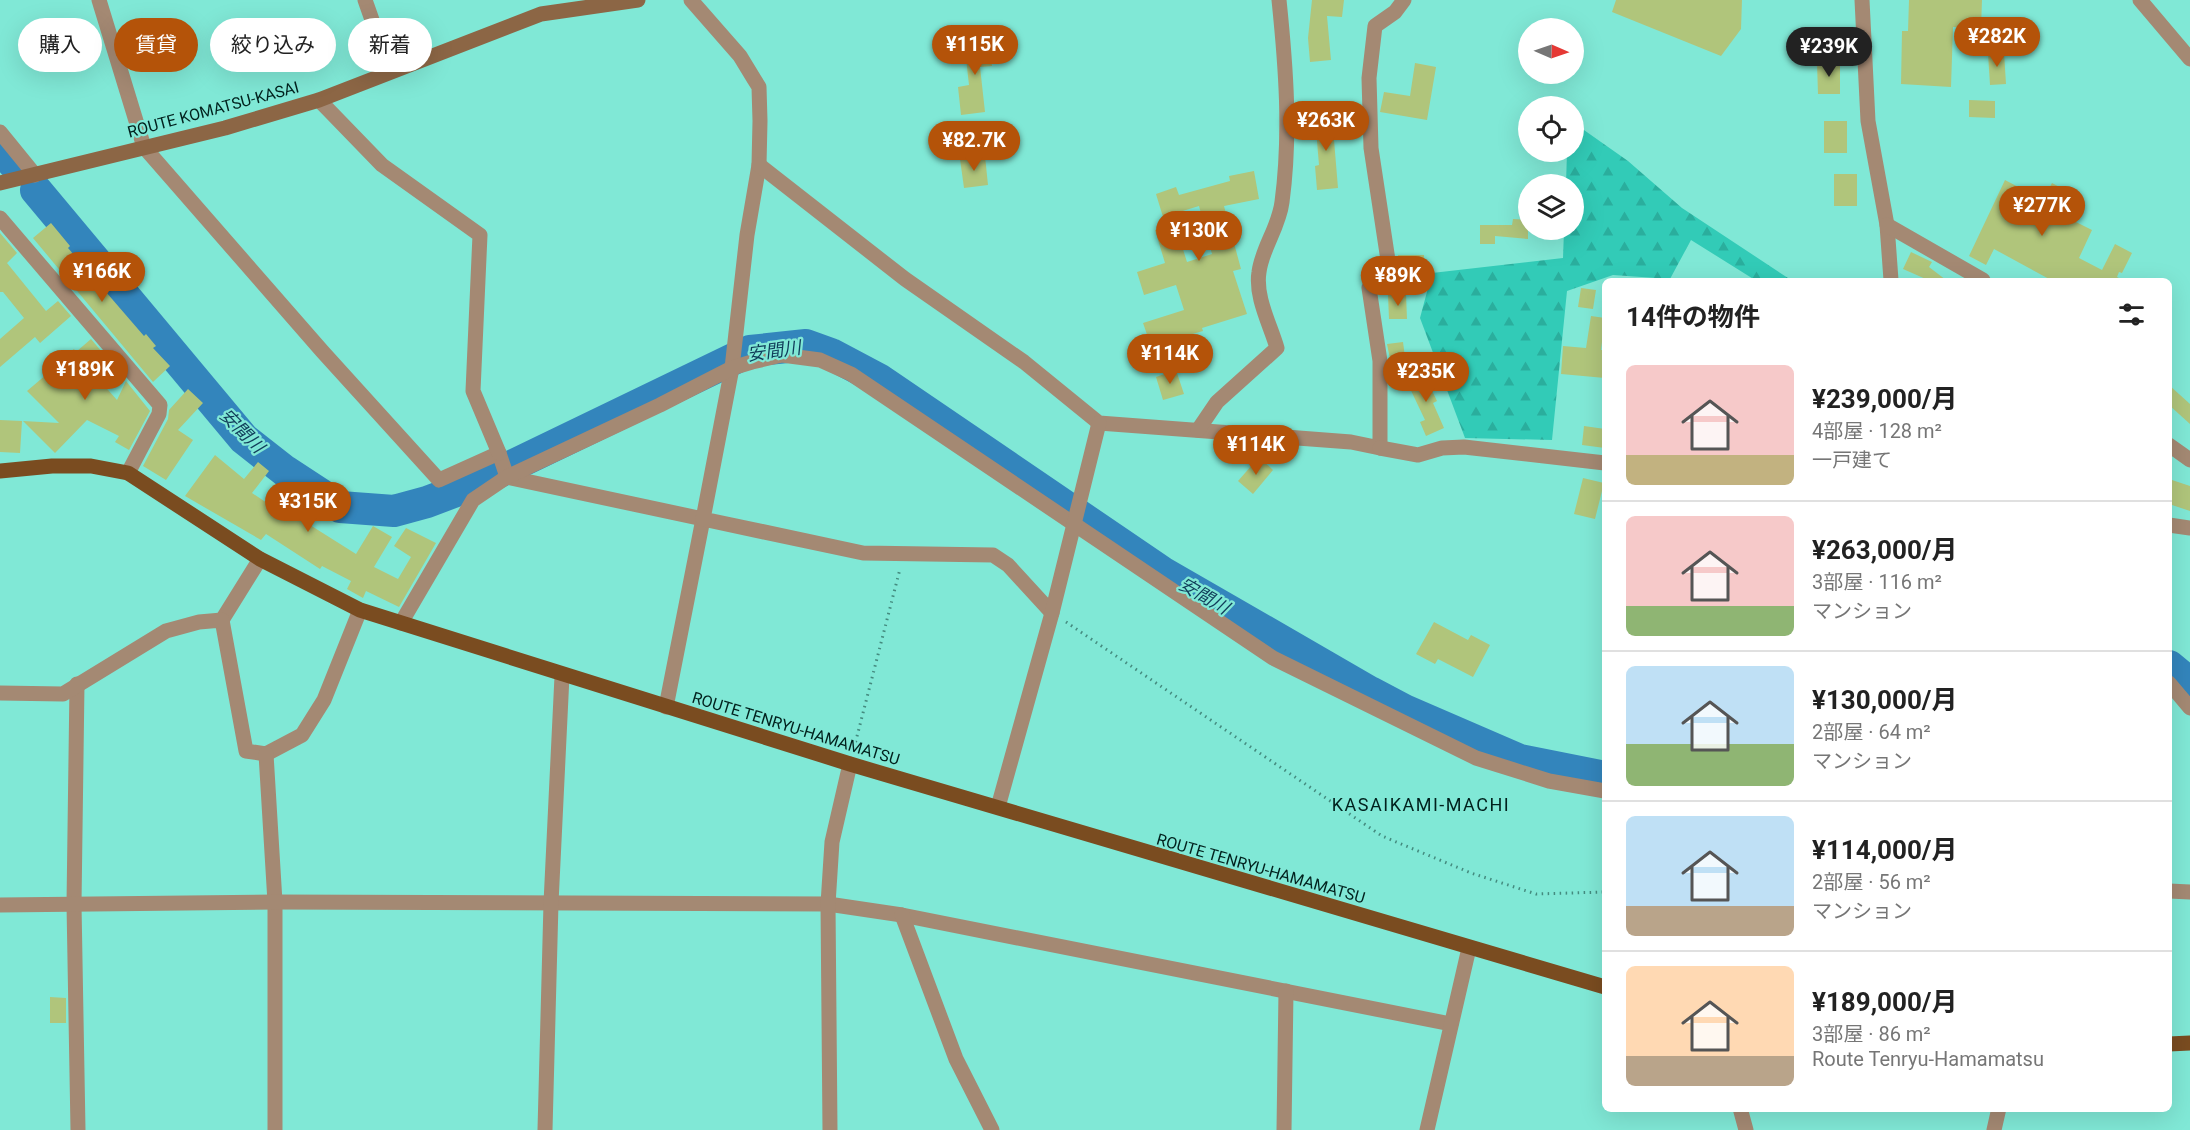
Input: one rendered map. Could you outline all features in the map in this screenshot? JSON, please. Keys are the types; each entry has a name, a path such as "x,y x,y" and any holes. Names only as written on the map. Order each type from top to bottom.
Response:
{"main road":[{"name":"ROUTE KOMATSU-KASAI","path":"432,55 541,14 638,0"},
{"name":"ROUTE KOMATSU-KASAI","path":"0,183 225,128 319,100 388,72"},
{"name":"ROUTE TENRYU-HAMAMATSU","path":"0,471 52,466 91,466 128,473 261,559 360,610 562,676 850,765 1602,986"},
{"path":"2172,1044 2190,1043"}],"street":[{"path":"99,0 144,147 322,351 439,480 503,467 660,405 732,367 782,355 820,360 850,374 1076,518 1283,663 1476,758 1549,781 1602,790"},
{"path":"364,0 371,18"},
{"path":"666,708 732,367 747,235 759,165 759,87 740,57 691,0"},
{"path":"1198,430 1217,402 1277,348 1258,288 1259,270 1282,204 1287,146 1287,94 1279,0"},
{"path":"1380,448 1380,361 1369,288 1391,280 1371,148 1369,78 1375,26 1395,12 1404,0"},
{"path":"1862,0 1868,121 1887,225 1891,278"},
{"path":"2140,0 2190,59"},
{"path":"319,100 382,165 480,235 473,392 503,467"},
{"path":"0,132 35,175"},
{"path":"759,165 905,279 1024,362 1099,423 1351,442 1418,455 1442,448 1464,447 1602,463"},
{"path":"0,218 160,405 159,414 128,473"},
{"path":"1887,225 1980,278"},
{"path":"998,807 1052,613 1099,423"},
{"path":"2172,447 2190,460"},
{"path":"503,467 703,519 863,553 993,555 1008,565 1052,613"},
{"path":"401,623 472,500 503,467"},
{"path":"2172,525 2190,528"},
{"path":"261,559 222,620 246,751 266,754 302,735 324,700 360,610"},
{"path":"0,693 63,694 166,631 199,621 222,620"},
{"path":"545,1130 551,903 562,676"},
{"path":"77,684 74,904 78,1130"},
{"path":"2172,687 2190,708"},
{"path":"266,754 274,902 275,1130"},
{"path":"830,1130 828,904 832,842 850,765"},
{"path":"2172,891 2190,892"},
{"path":"0,905 274,902 828,904 902,915 1451,1024"},
{"path":"902,915 956,1059 992,1130"},
{"path":"1427,1130 1469,948"},
{"path":"1284,1130 1286,991"},
{"path":"1741,1112 1746,1130"},
{"path":"1994,1130 1998,1112"}],"path":[{"path":"850,765 904,555"},
{"path":"1052,613 1382,836 1471,873 1536,894 1602,892"}],"green space":[{"path":"1584,130 1628,161 1682,208 1788,278 1752,278 1691,240 1671,278 1613,275 1567,291 1552,440 1465,438 1420,318 1432,273 1563,258 1564,240 1584,240 1584,174 1566,174 1567,162 1584,162"}],"building":[{"path":"1312,0 1344,0 1342,17 1327,16 1331,60 1310,62 1308,38"},
{"path":"1616,0 1742,0 1741,29 1721,56 1612,12"},
{"path":"1909,0 1982,0 1981,28 1953,27 1951,87 1901,84 1902,31 1908,31"},
{"path":"988,37 992,66 980,67 985,112 961,115 958,87 969,85 964,40"},
{"path":"2004,52 2006,84 1990,85 1988,53"},
{"path":"1415,63 1436,67 1427,120 1380,112 1384,92 1410,96"},
{"path":"1817,63 1840,63 1840,94 1818,94"},
{"path":"1969,100 1995,101 1995,118 1969,117"},
{"path":"1336,115 1338,139 1334,140 1338,188 1317,190 1315,166 1319,165 1315,117"},
{"path":"1824,121 1847,121 1847,153 1824,153"},
{"path":"985,156 988,185 964,188 960,159"},
{"path":"1254,171 1259,199 1224,206 1241,269 1233,271 1247,314 1202,328 1203,331 1151,346 1143,323 1184,310 1176,285 1144,295 1137,272 1165,263 1155,230 1175,224 1187,262 1212,254 1199,206 1163,217 1156,194 1176,187 1179,195 1230,181 1229,176"},
{"path":"1834,174 1857,174 1857,206 1834,206"},
{"path":"2005,180 2043,200 2052,183 2069,192 2058,213 2092,230 2079,258 2102,270 2115,244 2132,253 2122,273 2119,272 2117,277 2119,278 2047,278 1994,249 1986,265 1969,256"},
{"path":"1513,219 1518,219 1518,238 1495,236 1495,244 1480,244 1480,225 1512,225"},
{"path":"51,223 70,246 68,248 144,336 146,334 156,346 153,348 170,366 153,382 33,238"},
{"path":"0,233 17,253 7,263 46,311 58,301 71,316 40,343 35,337 0,367 0,339 24,318 3,292 0,292"},
{"path":"1911,252 1932,262 1929,267 1943,278 1923,278 1903,269"},
{"path":"1398,255 1424,255 1424,274 1400,274"},
{"path":"1581,288 1596,290 1593,309 1578,307"},
{"path":"1406,294 1407,319 1389,319 1388,295"},
{"path":"1591,316 1602,318 1602,378 1561,374 1563,346 1586,348"},
{"path":"91,339 107,358 92,372 117,400 126,381 150,411 129,450 115,442 119,436 87,420 55,453 23,421 59,423 27,391 60,363 58,361 74,349 76,352"},
{"path":"1403,342 1405,357 1390,359 1387,344"},
{"path":"1176,370 1184,394 1163,400 1156,377"},
{"path":"1423,372 1437,401 1433,403 1444,428 1426,436 1420,422 1425,420 1406,380"},
{"path":"2172,388 2190,404 2190,424 2172,408"},
{"path":"188,389 203,403 178,430 193,440 166,480 143,466 168,419 169,410"},
{"path":"0,420 22,421 20,453 0,452"},
{"path":"1584,426 1602,429 1602,448 1582,445"},
{"path":"215,455 244,479 258,462 269,471 252,493 282,513 292,500 304,509 310,501 321,510 310,525 356,554 373,526 392,537 374,567 398,579 411,557 394,546 406,528 436,543 399,607 366,591 363,598 347,589 351,581 322,566 320,569 266,534 261,540 185,496"},
{"path":"1259,457 1273,470 1253,494 1238,481"},
{"path":"1583,478 1602,483 1595,519 1574,514"},
{"path":"2172,480 2190,486 2190,511 2172,505"},
{"path":"1434,622 1468,640 1471,635 1490,645 1473,677 1438,659 1435,664 1416,654"},
{"path":"50,997 66,998 66,1023 50,1023"}],"waterway":[{"name":"安間川","path":"0,147 13,163"},
{"name":"安間川","path":"36,190 244,439 285,471 340,507 394,511 427,502 472,485 750,351 806,345 831,354 880,380 1162,572 1370,692 1404,710 1520,760 1602,776"},
{"name":"安間川","path":"2172,668 2190,683"}],"district":[{"name":"KASAIKAMI-MACHI","path":"1421,805"}]}
